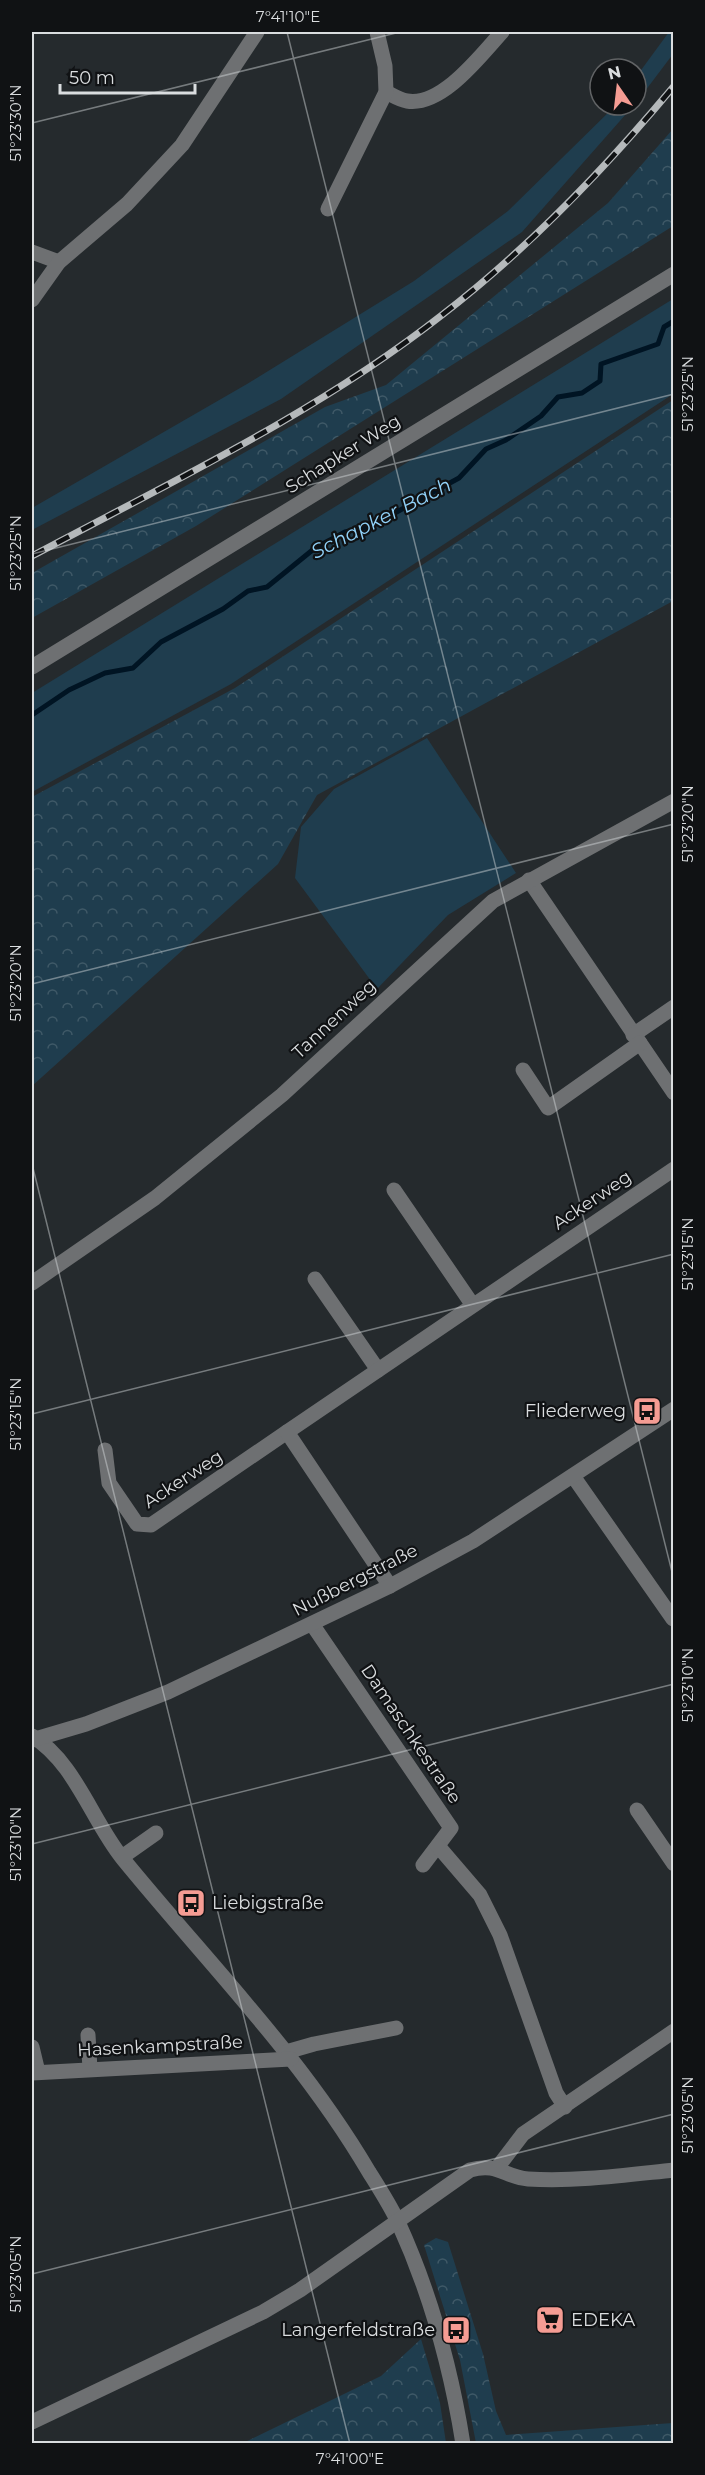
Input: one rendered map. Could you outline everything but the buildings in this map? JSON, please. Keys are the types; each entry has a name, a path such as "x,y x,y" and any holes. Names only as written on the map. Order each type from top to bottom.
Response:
{"street":[{"path":"32,300 59,262 127,204 182,145 257,32"},
{"path":"328,209 386,92 385,66 377,32"},
{"path":"386,92 408,101 429,99 443,91 502,32"},
{"path":"32,252 59,262"},
{"name":"Schapker Weg","path":"32,667 674,273"},
{"name":"Tannenweg","path":"32,1283 155,1198 282,1095 463,926 493,901 674,801"},
{"path":"529,880 674,1093"},
{"path":"523,1070 548,1108 674,1007"},
{"name":"Ackerweg","path":"105,1450 109,1483 137,1524 151,1525 472,1304 674,1169"},
{"path":"394,1190 472,1304"},
{"path":"315,1279 378,1370"},
{"name":"Nußbergstraße","path":"33,1738 120,1712 390,1586 473,1541 674,1409"},
{"path":"287,1432 390,1586"},
{"path":"573,1476 673,1619"},
{"name":"Damaschkestraße","path":"312,1624 451,1828 423,1865"},
{"path":"33,1738 62,1766 122,1857 289,2055 340,2122 398,2221 419,2273 446,2357 464,2444"},
{"path":"637,1810 674,1864"},
{"path":"122,1857 156,1833"},
{"path":"438,1846 480,1894 495,1925 556,2093 565,2107"},
{"name":"Hasenkampstraße","path":"35,2072 289,2055 314,2044 396,2028"},
{"path":"496,2168 523,2134 674,2031"},
{"path":"88,2035 90,2070"},
{"path":"32,2047 35,2072"},
{"path":"32,2422 263,2312 300,2290 470,2170 484,2166 526,2179 674,2170"}],"green space":[{"path":"669,32 673,32 673,54 648,87 648,61"},
{"path":"604,117 623,117 522,232 281,399 32,530 32,508 247,384 414,281 508,211"},
{"path":"673,129 673,226 196,526 32,618 32,573 325,407 386,385 608,203"},
{"path":"673,299 673,394 231,684 32,792 32,693"},
{"path":"673,400 673,601 317,795 278,864 32,1086 32,797 235,688"},
{"path":"427,738 516,873 448,915 377,989 295,878 301,827 334,789"},
{"path":"436,2238 448,2242 483,2354 496,2411 506,2435 673,2423 673,2443 476,2443 460,2360 424,2245"},
{"path":"421,2339 440,2403 446,2443 243,2443 381,2376"}],"waterway":[{"name":"Schapker Bach","path":"32,715 69,690 105,673 133,668 161,642 223,609 248,591 267,587 315,548 345,532 371,526 459,478 486,449 506,440 541,416 558,397 582,393 600,381 601,364 658,344 664,327 674,321"}],"railway":[{"path":"32,556 294,415 345,384 442,315 505,263 564,207 593,178 674,86"}],"place":[{"name":"Fliederweg","path":"647,1411"},
{"name":"Liebigstraße","path":"191,1903"},
{"name":"EDEKA","path":"550,2320"},
{"name":"Langerfeldstraße","path":"456,2330"}]}
